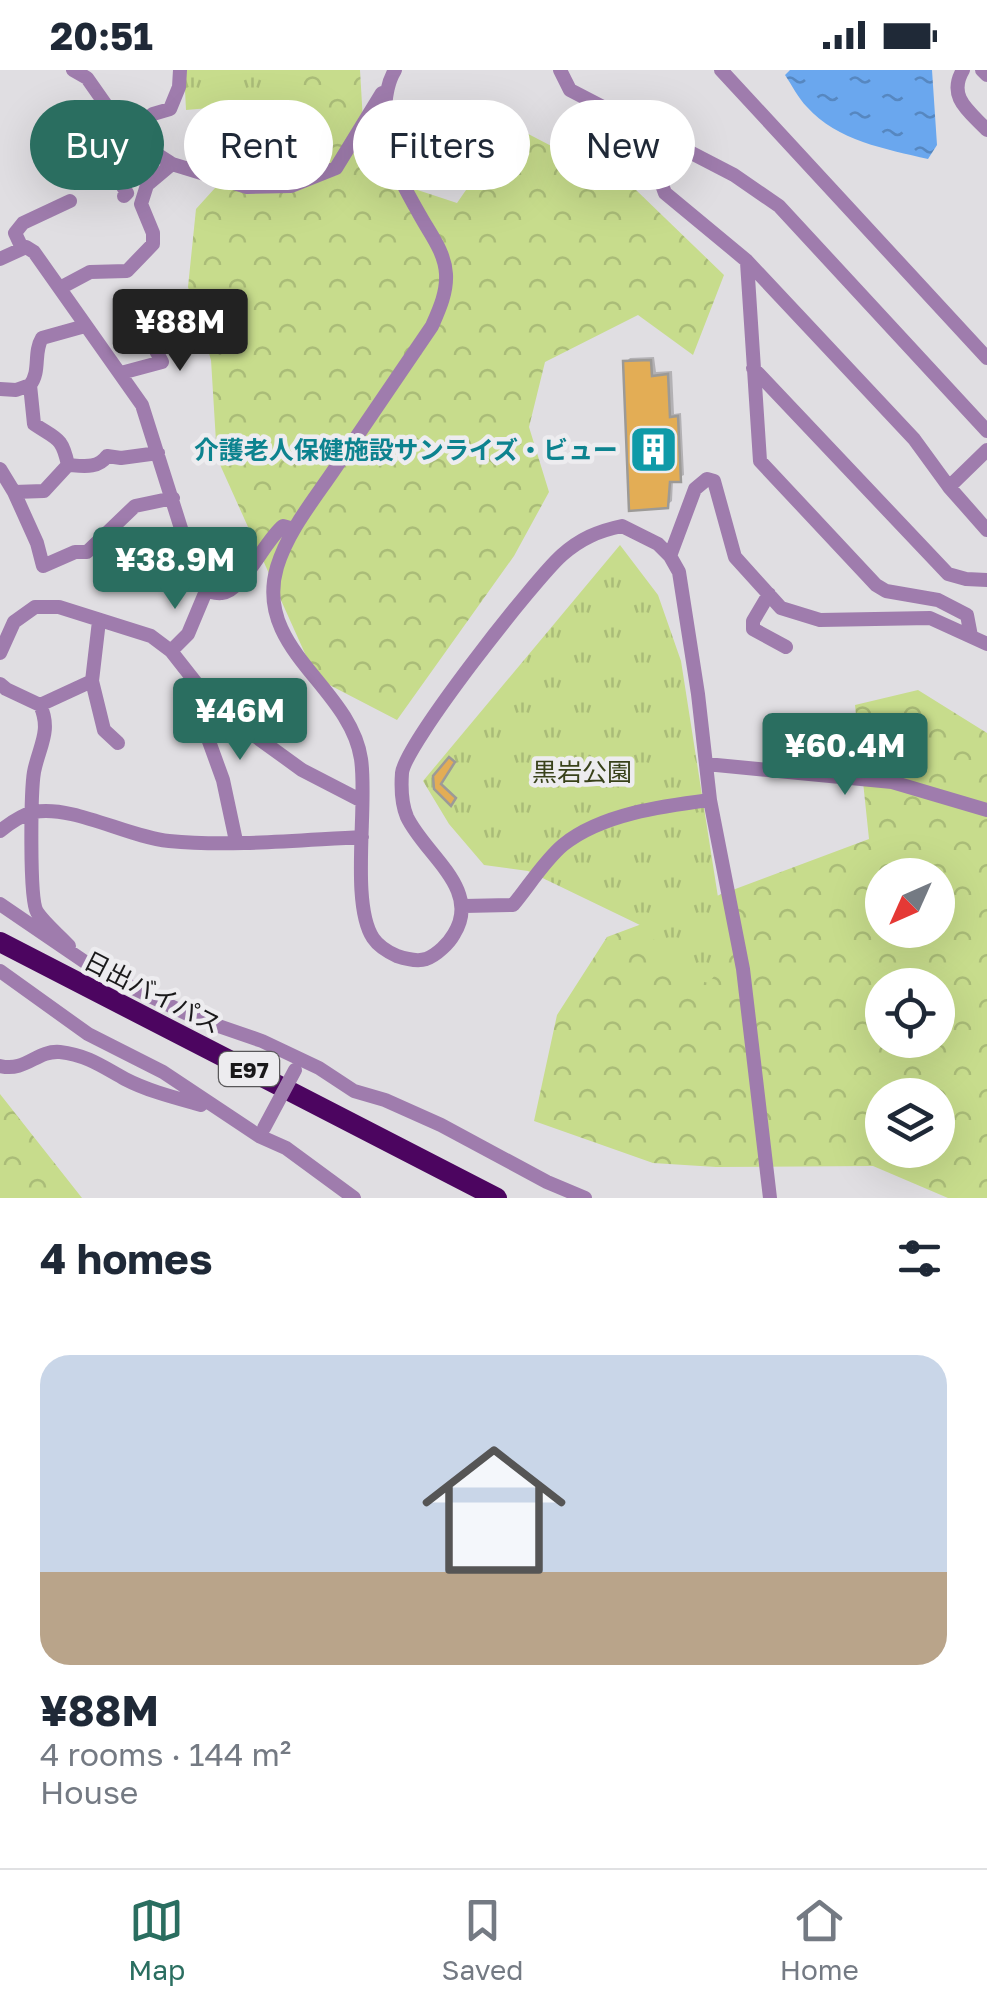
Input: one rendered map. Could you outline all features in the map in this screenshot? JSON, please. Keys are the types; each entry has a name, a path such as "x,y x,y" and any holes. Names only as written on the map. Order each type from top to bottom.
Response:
{"highway":[{"name":"日出バイパス","path":"0,942 496,1198"}],"street":[{"path":"72,70 88,78 103,100"},
{"path":"164,110 170,108 179,87 180,70"},
{"path":"560,70 570,90 589,100"},
{"path":"720,70 987,358"},
{"path":"964,70 957,82 960,103 987,130"},
{"path":"164,159 247,187 291,186 336,168 393,74"},
{"path":"393,74 385,131 393,166 440,250 446,274 443,300 432,326 294,529 276,569 274,601 282,632 298,659 337,700 353,728 361,760 364,912 373,938 387,952 408,960 428,959 449,943 464,906 452,879 406,815 402,767 415,742 457,683 560,557 587,536 622,526 658,544 670,556 681,587 710,800 743,968 770,1198"},
{"path":"695,155 734,175 779,206 987,431"},
{"path":"60,288 90,272 128,271 153,244 153,233 141,204 147,185 172,164"},
{"path":"124,196 126,190"},
{"path":"666,190 748,261 914,440 987,530"},
{"path":"22,248 16,233 23,222 70,201"},
{"path":"0,259 26,247 42,260 142,405 197,579 206,591 222,593 233,589 272,534 283,526 294,529"},
{"path":"748,261 760,461 876,585 938,600 967,615 971,636"},
{"path":"0,389 16,390 30,385 35,378 37,346 42,338 84,326"},
{"path":"121,373 162,362 146,332"},
{"path":"754,368 948,574 966,580 987,580"},
{"path":"30,385 34,424 64,444 68,465"},
{"path":"949,487 987,450"},
{"path":"14,492 44,491 68,465 90,466 107,456 158,453"},
{"path":"0,469 38,544 43,566 76,552 87,552 134,506 173,498"},
{"path":"670,556 695,489 707,479 714,482 736,557 781,608 820,620 930,618 987,644"},
{"path":"171,651 188,634 206,591"},
{"path":"769,594 752,621 753,629 786,647"},
{"path":"0,653 14,622 35,607 58,607 151,636 171,651 215,707 302,770 362,801"},
{"path":"99,621 92,681 104,730 118,743"},
{"path":"40,705 92,681"},
{"path":"194,683 190,689 223,780 236,841"},
{"path":"0,684 40,705 46,716 46,734 34,774 35,909 85,962"},
{"path":"706,764 892,782 987,810"},
{"path":"464,906 513,905 562,846 601,825 652,809 710,800"},
{"path":"0,831 13,820 33,812 62,812 164,841 210,844 362,837"},
{"path":"0,904 85,962 198,1019 262,1041 297,1065 441,1125 586,1198"},
{"path":"0,971 88,1034 163,1072 220,1111 261,1132 354,1198"},
{"path":"0,1066 14,1068 61,1052 103,1063 126,1079 220,1111"},
{"path":"261,1132 297,1065"}],"green space":[{"path":"184,70 289,70 293,100 186,100"},
{"path":"283,70 360,70 362,100 353,100 353,190 418,190 457,203 466,190 530,190 530,135 550,145 550,190 636,190 724,275 693,355 638,315 545,362 529,427 549,492 514,556 397,720 316,678 217,458 211,360 188,287 196,209 213,190 333,190 333,100 282,100"},
{"name":"黒岩公園","path":"620,545 658,595 681,661 728,961 708,983 687,977 642,926 528,871 484,865 449,824 423,781"},
{"path":"918,690 987,733 987,1198 948,1198 878,1168 955,1168 955,1078 865,1078 865,1166 716,1167 653,1163 534,1121 557,1015 607,937 869,839 855,705"},
{"path":"0,1094 82,1198 0,1198"}],"water":[{"path":"790,70 932,70 937,145 928,159 847,136 819,119 804,103 785,75"}],"building":[{"name":"介護老人保健施設サンライズ・ビュー","path":"651,360 652,376 668,374 670,417 678,416 681,482 670,482 668,508 629,511 623,361"},
{"path":"449,757 455,762 441,784 456,798 451,806 434,789 433,776"}],"place":[{"name":"介護老人保健施設サンライズ・ビュー","path":"653,449"}]}
